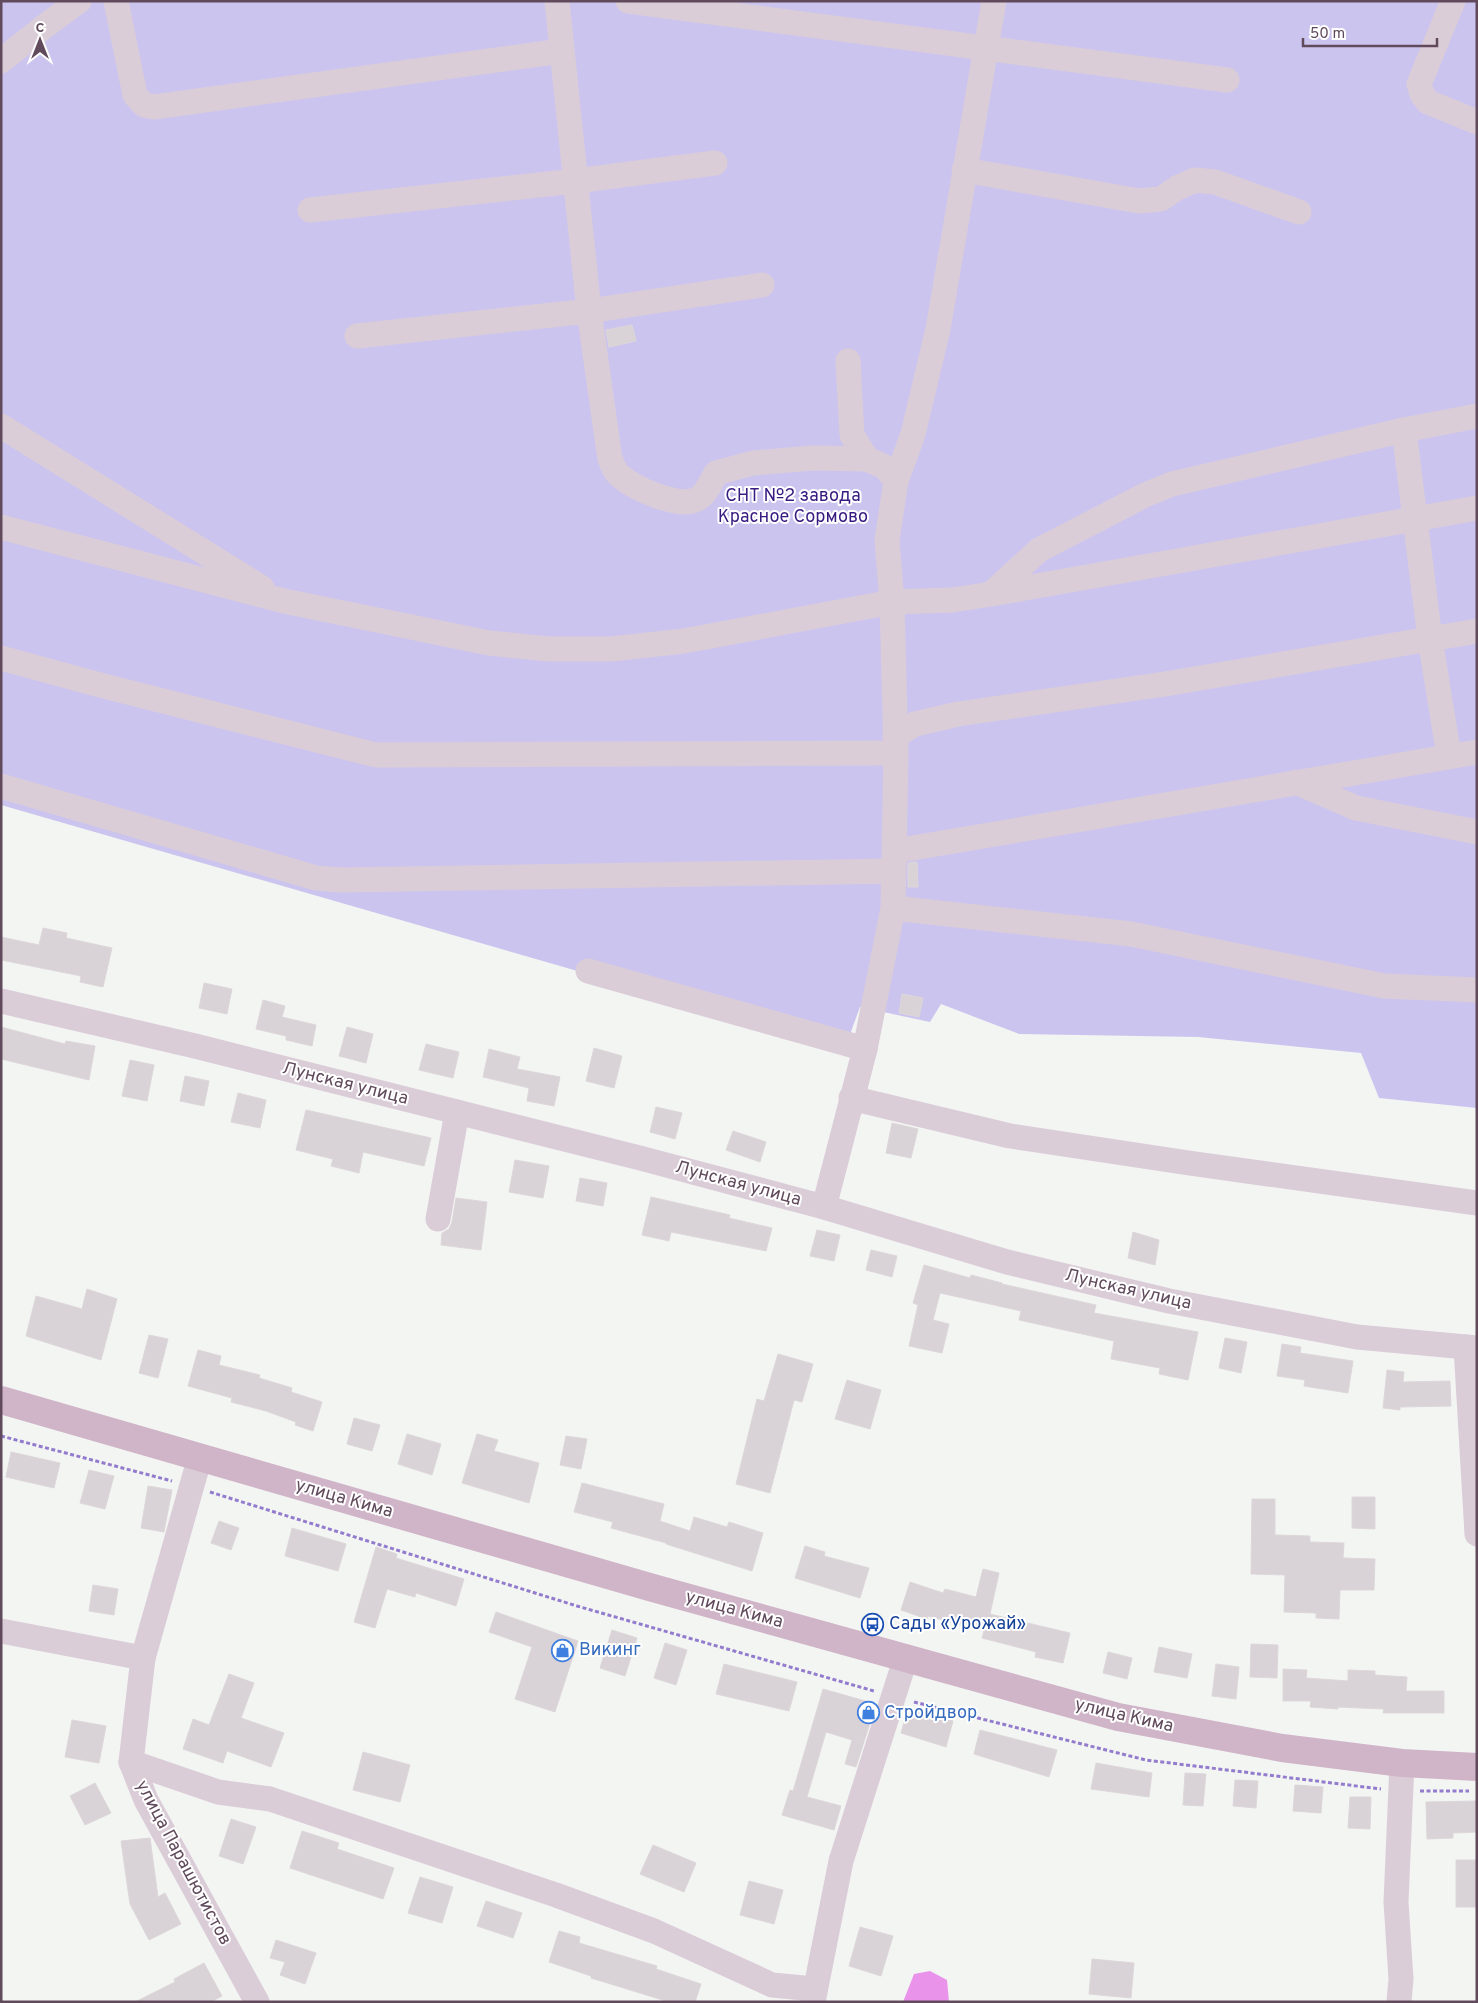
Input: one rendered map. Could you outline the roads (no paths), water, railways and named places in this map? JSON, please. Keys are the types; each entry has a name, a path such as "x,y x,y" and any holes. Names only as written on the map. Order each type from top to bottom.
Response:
{"main road":[{"name":"улица Кима","path":"1,1400 653,1588 1118,1717 1282,1748 1402,1763 1477,1767"}],"street":[{"path":"1,61 79,1"},
{"path":"116,1 135,95 144,105 154,107 562,50"},
{"path":"556,1 590,311 610,459 616,472 629,483 655,495 686,502 695,500 702,495 716,473 753,463 813,458 867,459 885,467 896,481"},
{"path":"628,1 1227,80"},
{"path":"824,1207 865,1049 893,908 895,744 892,602 887,540 896,481 913,434 938,329 994,1"},
{"path":"1453,1 1419,84 1422,94 1428,102 1477,122"},
{"path":"310,210 576,181 714,163"},
{"path":"964,170 1139,201 1161,199 1177,188 1195,180 1215,182 1299,212"},
{"path":"356,336 590,311 762,285"},
{"path":"848,361 852,435 867,459"},
{"path":"991,594 1039,550 1145,495 1172,484 1404,430 1477,416"},
{"path":"1,426 284,601"},
{"path":"1404,430 1430,639 1449,756"},
{"path":"1,527 284,601 489,643 549,650 611,650 684,641 892,602 953,600 991,594 1477,508"},
{"path":"1,658 376,755 895,744 915,724 958,714 1165,684 1477,631"},
{"path":"1,786 324,878 895,861 1296,782 1477,752"},
{"path":"1296,782 1356,808 1477,832"},
{"path":"893,908 1131,934 1384,986 1477,990"},
{"path":"588,971 865,1049"},
{"name":"Лунская улица","path":"1,1001 195,1046 457,1112 824,1207 1007,1262 1169,1301 1357,1337 1471,1348"},
{"path":"851,1098 1010,1136 1477,1203"},
{"path":"438,1219 457,1112"},
{"path":"1471,1348 1477,1534"},
{"name":"улица Парашютистов","path":"200,1457 143,1658 131,1762 146,1800 257,2002"},
{"path":"1,1631 143,1658"},
{"path":"131,1762 218,1792 270,1799 546,1892 654,1931 772,1986 814,1995 841,1861 906,1657"},
{"path":"1399,2002 1401,1979 1396,1902 1402,1763"}],"place":[{"name":"Сады «Урожай»","path":"873,1624"},
{"name":"Викинг","path":"563,1650"},
{"name":"Стройдвор","path":"868,1713"}],"park label":[{"name":"СНТ №2 завода Красное Сормово","path":"793,506"}]}
